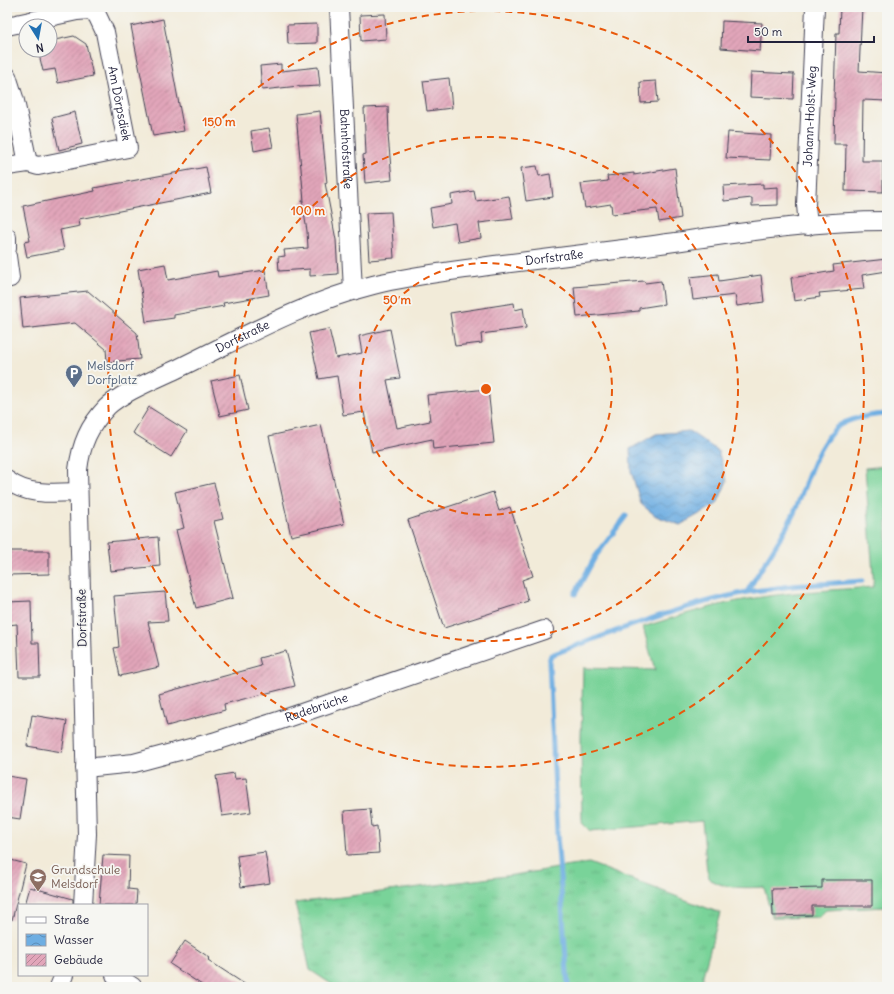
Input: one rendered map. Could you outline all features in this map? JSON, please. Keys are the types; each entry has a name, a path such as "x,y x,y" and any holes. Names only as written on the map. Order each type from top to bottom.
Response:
{"street":[{"name":"Bahnhofstraße","path":"339,7 353,291"},
{"name":"Johann-Holst-Weg","path":"808,226 806,205 815,7"},
{"name":"Am Dörpsdiek","path":"7,26 90,9 97,15 104,32 128,148 38,166 28,163 7,166"},
{"path":"7,76 15,101 28,163"},
{"name":"Dorfstraße","path":"83,904 87,834 78,470 82,446 86,435 107,407 148,382 266,325 321,302 353,291 402,279 440,272 808,226 844,222 887,221"},
{"path":"7,237 7,249"},
{"path":"7,256 10,278"},
{"path":"7,480 12,485 37,492 78,492"},
{"name":"Radebrüche","path":"85,768 134,763 213,742 278,722 544,630"},
{"path":"59,987 64,976"},
{"path":"116,976 133,987"}],"green space":[{"path":"887,466 887,898 885,907 826,910 819,917 772,918 764,887 743,888 723,885 710,880 707,871 702,821 590,831 582,823 581,737 583,668 655,670 643,627 696,611 736,601 764,597 874,587 865,468"},
{"path":"589,863 720,913 703,975 702,987 336,987 310,970 295,903 514,875"}],"water":[{"path":"689,431 718,451 727,481 717,504 680,525 656,516 641,504 631,471 630,449 656,434"}],"building":[{"path":"840,7 862,7 859,71 887,73 887,101 863,100 862,161 883,161 883,192 845,191 846,144 834,144 836,33 839,33"},
{"path":"385,14 386,39 361,41 360,15"},
{"path":"163,19 184,131 153,136 131,26"},
{"path":"722,21 762,23 760,51 721,48"},
{"path":"317,24 317,43 288,44 287,25"},
{"path":"74,36 86,44 93,76 58,83 55,69 43,71 40,58 58,58 58,39"},
{"path":"281,64 281,71 318,67 320,86 299,86 262,90 260,66"},
{"path":"751,72 794,74 793,99 750,97"},
{"path":"449,78 452,108 427,111 423,81"},
{"path":"656,81 658,102 641,103 640,82"},
{"path":"388,107 388,135 392,180 365,183 363,155 366,154 364,108"},
{"path":"320,111 327,183 325,183 336,240 338,274 310,276 310,269 279,271 278,257 285,256 284,250 308,248 302,201 304,201 296,114"},
{"path":"75,112 82,144 59,150 52,118"},
{"path":"269,128 273,147 254,151 251,131"},
{"path":"728,132 771,135 770,160 726,158"},
{"path":"537,166 539,176 550,174 553,197 526,201 521,168"},
{"path":"206,167 211,193 79,219 80,226 60,230 64,250 27,257 24,242 30,241 23,206 95,191 94,188"},
{"path":"675,168 681,218 659,222 657,209 612,214 611,204 585,208 581,184 608,181 607,176 634,173 634,175"},
{"path":"763,184 763,188 778,187 778,205 752,206 752,198 724,201 723,186"},
{"path":"474,191 476,201 509,196 513,219 479,223 481,238 458,242 455,223 433,227 430,208 452,204 451,195"},
{"path":"391,212 394,258 369,260 366,213"},
{"path":"887,259 887,271 862,275 864,289 819,293 820,297 794,301 791,278 834,271 833,265"},
{"path":"165,264 168,280 217,271 218,277 265,270 269,295 223,303 224,306 174,315 174,318 146,322 138,269"},
{"path":"718,274 719,281 761,275 764,302 737,306 735,295 693,300 690,277"},
{"path":"644,281 645,283 661,281 664,304 639,308 639,311 577,317 574,287"},
{"path":"88,291 137,333 140,359 107,362 106,349 75,323 23,329 20,298"},
{"path":"514,303 515,310 523,308 526,328 481,334 482,343 455,346 450,313"},
{"path":"329,329 336,358 362,353 359,336 390,329 400,378 387,380 397,428 430,421 427,395 488,389 494,443 433,449 432,439 372,452 364,412 343,415 337,376 319,379 309,333"},
{"path":"240,375 248,410 220,416 211,381"},
{"path":"149,407 187,431 171,457 133,433"},
{"path":"321,425 344,524 291,536 269,436"},
{"path":"214,483 223,519 214,521 233,598 196,608 176,530 184,528 175,492"},
{"path":"493,492 499,511 510,507 533,576 522,580 528,601 444,628 408,520"},
{"path":"158,537 160,566 110,571 107,542"},
{"path":"8,551 49,551 49,574 8,575"},
{"path":"165,592 168,621 148,622 159,667 120,676 114,648 119,647 114,596"},
{"path":"31,601 32,643 39,643 40,677 19,677 17,624 7,625 7,602"},
{"path":"286,651 295,686 224,704 225,710 167,726 159,694 261,666 259,658"},
{"path":"32,715 67,721 62,752 27,746"},
{"path":"234,773 235,779 246,778 251,812 222,816 216,776"},
{"path":"7,776 26,779 20,819 7,817"},
{"path":"370,809 372,827 377,826 379,853 347,855 344,811"},
{"path":"265,852 270,883 241,887 237,856"},
{"path":"103,855 129,856 128,889 137,890 136,904 99,904"},
{"path":"7,859 26,864 12,920 7,919"},
{"path":"822,880 872,880 872,906 812,906 812,915 773,916 772,889 822,888"},
{"path":"30,887 73,899 73,904 25,904"},
{"path":"185,941 210,958 208,960 249,987 205,987 170,964"}],"waterway":[{"path":"568,987 557,834 549,661 551,655 672,612 697,604 747,592 789,523 810,470 820,450 833,431 851,420 866,416 887,414"},
{"path":"575,594 595,557 626,516"},
{"path":"747,592 792,586 862,581"}],"place":[{"name":"Melsdorf Dorfplatz","path":"74,388"},
{"name":"Grundschule Melsdorf","path":"38,892"}]}
